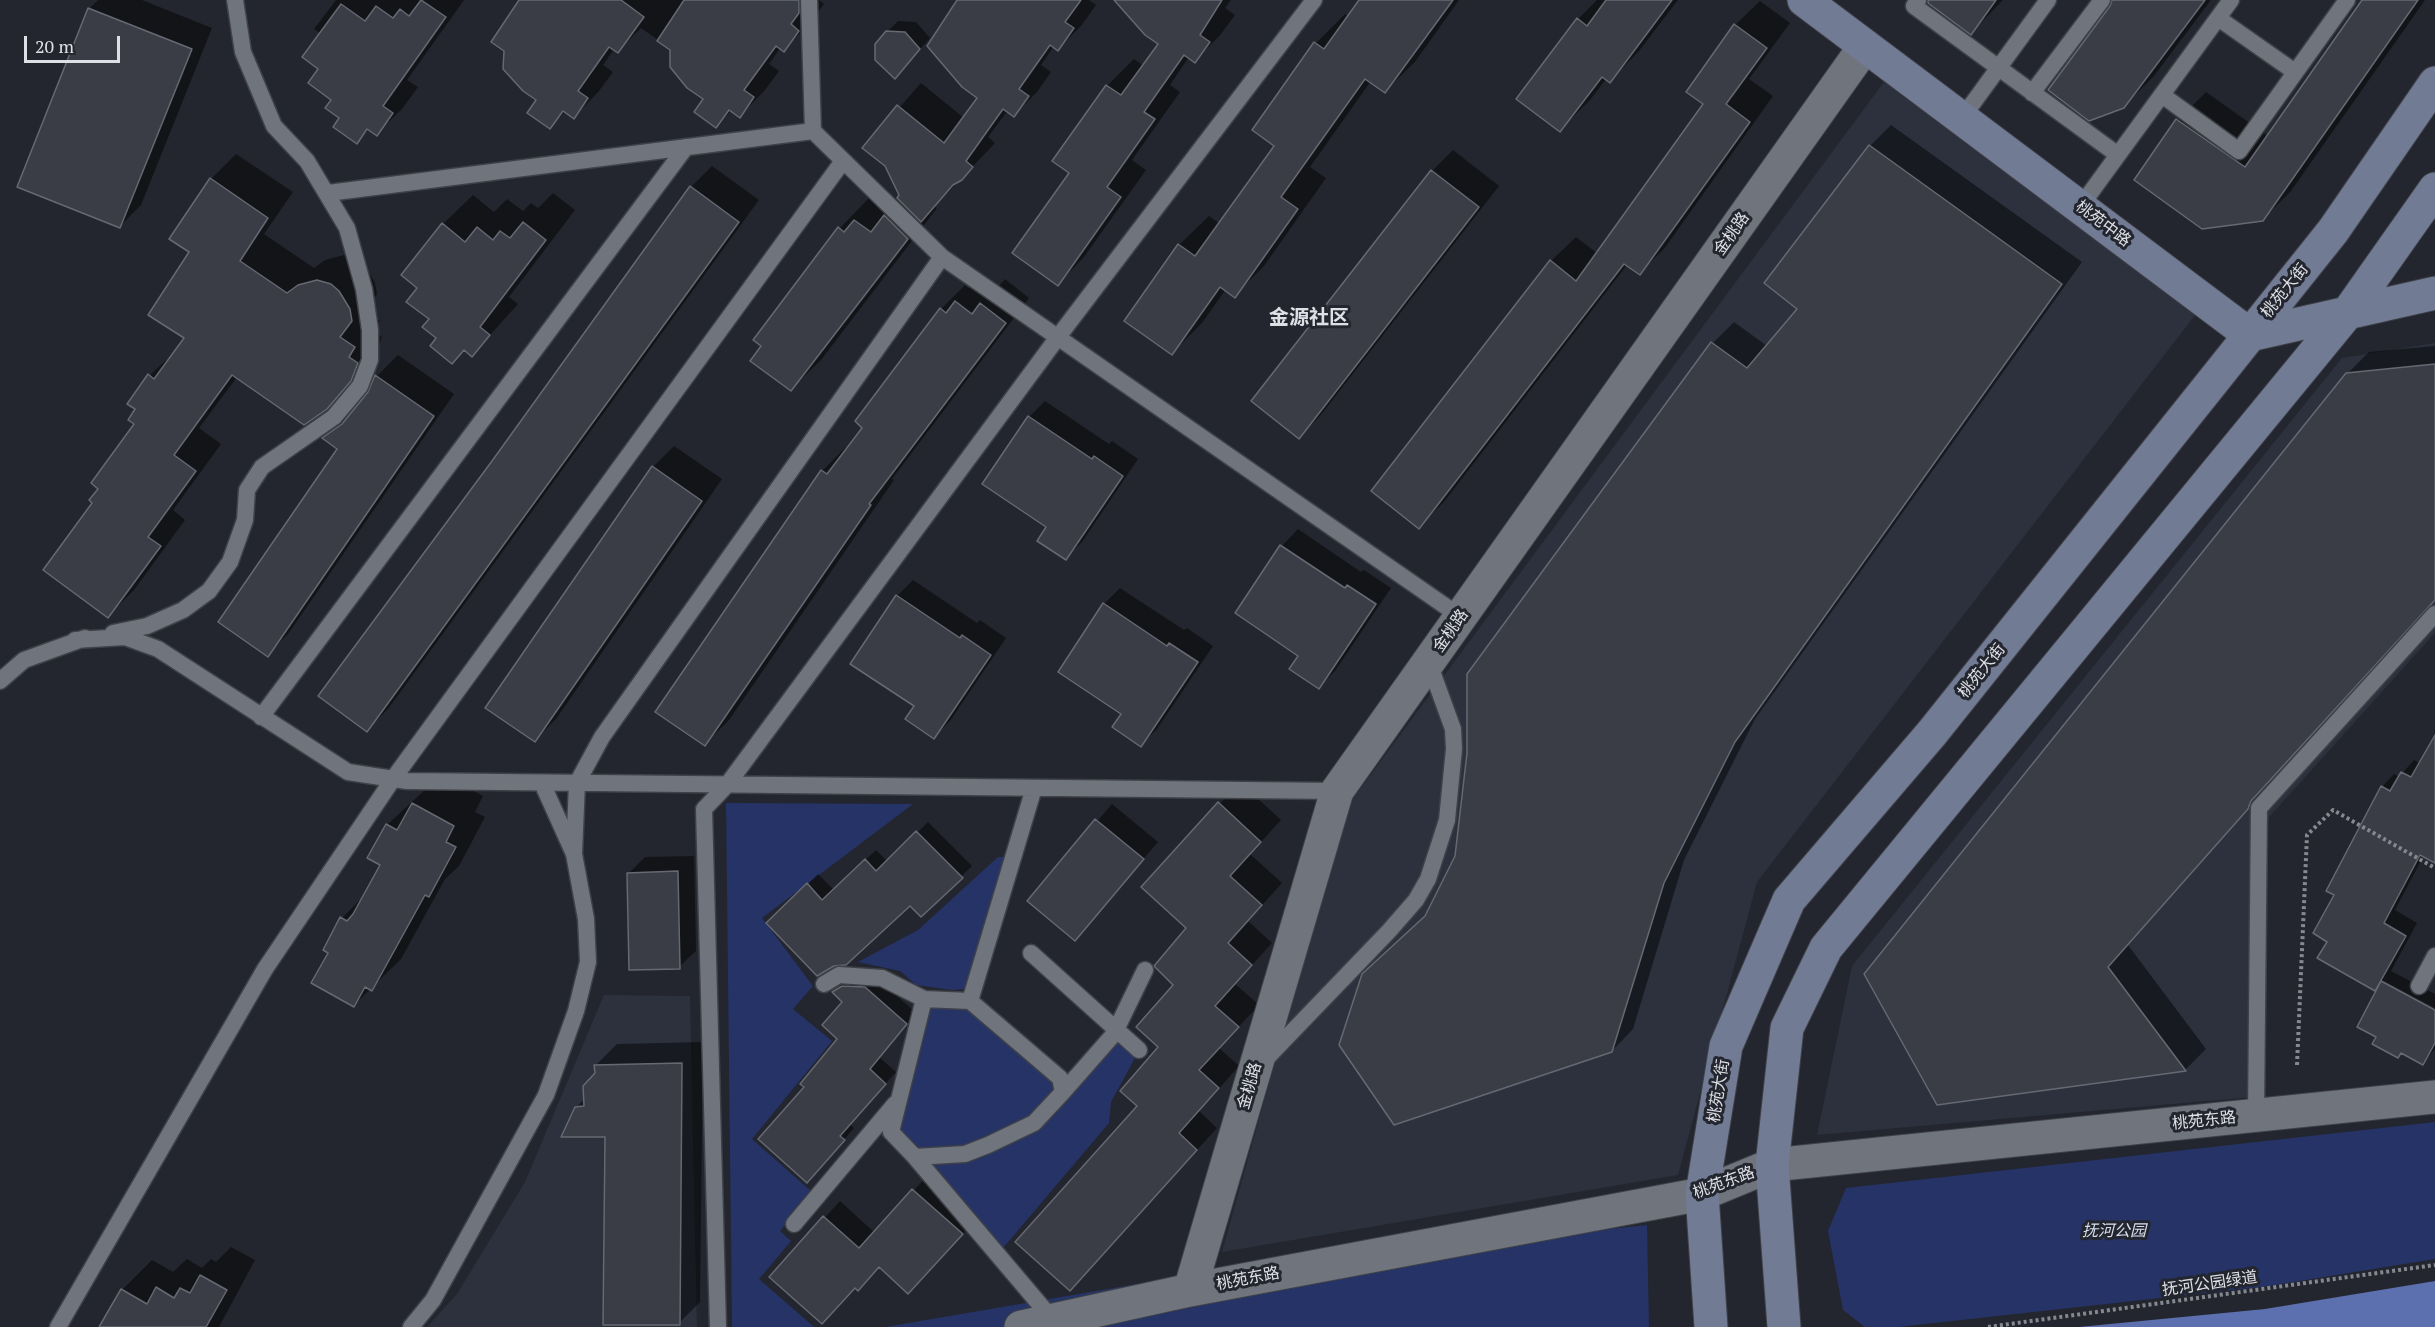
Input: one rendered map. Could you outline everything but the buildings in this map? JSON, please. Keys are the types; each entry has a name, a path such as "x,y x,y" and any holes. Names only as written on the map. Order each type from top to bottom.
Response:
{"main road":[{"name":"桃苑中路","path":"1815,3 1865,46 2250,335"},
{"name":"桃苑大街","path":"1711,1327 1702,1194 1726,1046 1789,900 1932,733 2333,231 2435,83"},
{"path":"1784,1327 1772,1165 1787,1028 1826,948 2349,310 2435,189"},
{"path":"2250,335 2349,310 2435,293"}],"street":[{"name":"金桃路","path":"1190,1290 1337,791 1865,46"},
{"name":"桃苑东路","path":"1021,1327 1190,1290 1702,1194 1772,1165 2435,1097"}],"lane":[{"path":"0,681 24,660 75,640 147,626 183,610 209,591 230,562 245,520 247,490 262,467 334,417 360,386 370,360 367,310 347,228 308,161 274,126 243,52 235,0"},
{"path":"808,0 813,131 942,256 1461,617"},
{"path":"718,1327 704,809 727,785 1058,337 1314,0"},
{"path":"1918,0 1914,6 2118,155"},
{"path":"1962,118 2048,0"},
{"path":"2032,93 2102,0"},
{"path":"2080,207 2231,0"},
{"path":"2162,95 2239,151 2347,0"},
{"path":"2218,18 2295,72"},
{"path":"328,193 813,131"},
{"path":"261,717 686,147"},
{"path":"58,1327 265,969 393,779 843,161"},
{"path":"411,1327 433,1300 546,1095 576,1011 588,962 586,919 574,854 577,783 602,737 942,256"},
{"path":"2256,1116 2259,808 2435,614"},
{"path":"75,640 125,637 158,649 348,772 393,779 542,783 1337,791"},
{"path":"1255,1070 1389,931 1416,900 1428,879 1447,820 1454,749 1453,729 1429,663"},
{"path":"542,783 574,854"},
{"path":"970,1001 1034,788"},
{"path":"1031,953 1139,1050"},
{"path":"2419,986 2435,956"},
{"path":"915,1157 965,1154 1034,1123 1116,1029 1145,970"},
{"path":"824,984 839,975 882,978 924,999 970,1001 1060,1078 1063,1092"},
{"path":"924,999 891,1132 915,1157 1053,1320"},
{"path":"794,1224 898,1101"}],"path":[{"path":"2297,1065 2307,835 2333,810 2435,868"},
{"name":"抚河公园绿道","path":"1988,1327 2435,1265"}],"shaded area":[{"path":"1884,82 2196,314 1757,882 1678,1175 1222,1252 1346,808"},
{"path":"2435,343 2435,633 2262,825 2264,1096 1817,1135 1852,966 2342,358"},
{"path":"604,995 690,996 697,1327 427,1327 457,1294 525,1182"},
{"path":"2435,1281 2435,1327 2079,1327 2265,1309"}],"green space":[{"path":"726,803 913,804 762,918 813,986 793,1009 832,1041 752,1139 812,1192 780,1231 791,1241 759,1279 814,1327 732,1327"},
{"path":"998,857 1007,857 969,989 952,990 916,985 900,971 858,962 918,930"},
{"path":"930,1006 967,1007 1053,1080 1053,1092 1039,1111 966,1147 917,1148 898,1129"},
{"path":"1116,1039 1135,1058 1111,1102 1109,1123 1003,1248 930,1163 981,1158 1041,1126"},
{"name":"抚河公园","path":"2435,1122 2435,1259 2269,1286 1898,1327 1865,1327 1843,1310 1828,1231 1846,1188"},
{"path":"1647,1225 1649,1327 885,1327 1231,1268"}],"district":[{"name":"金源社区","path":"1309,318"}]}
